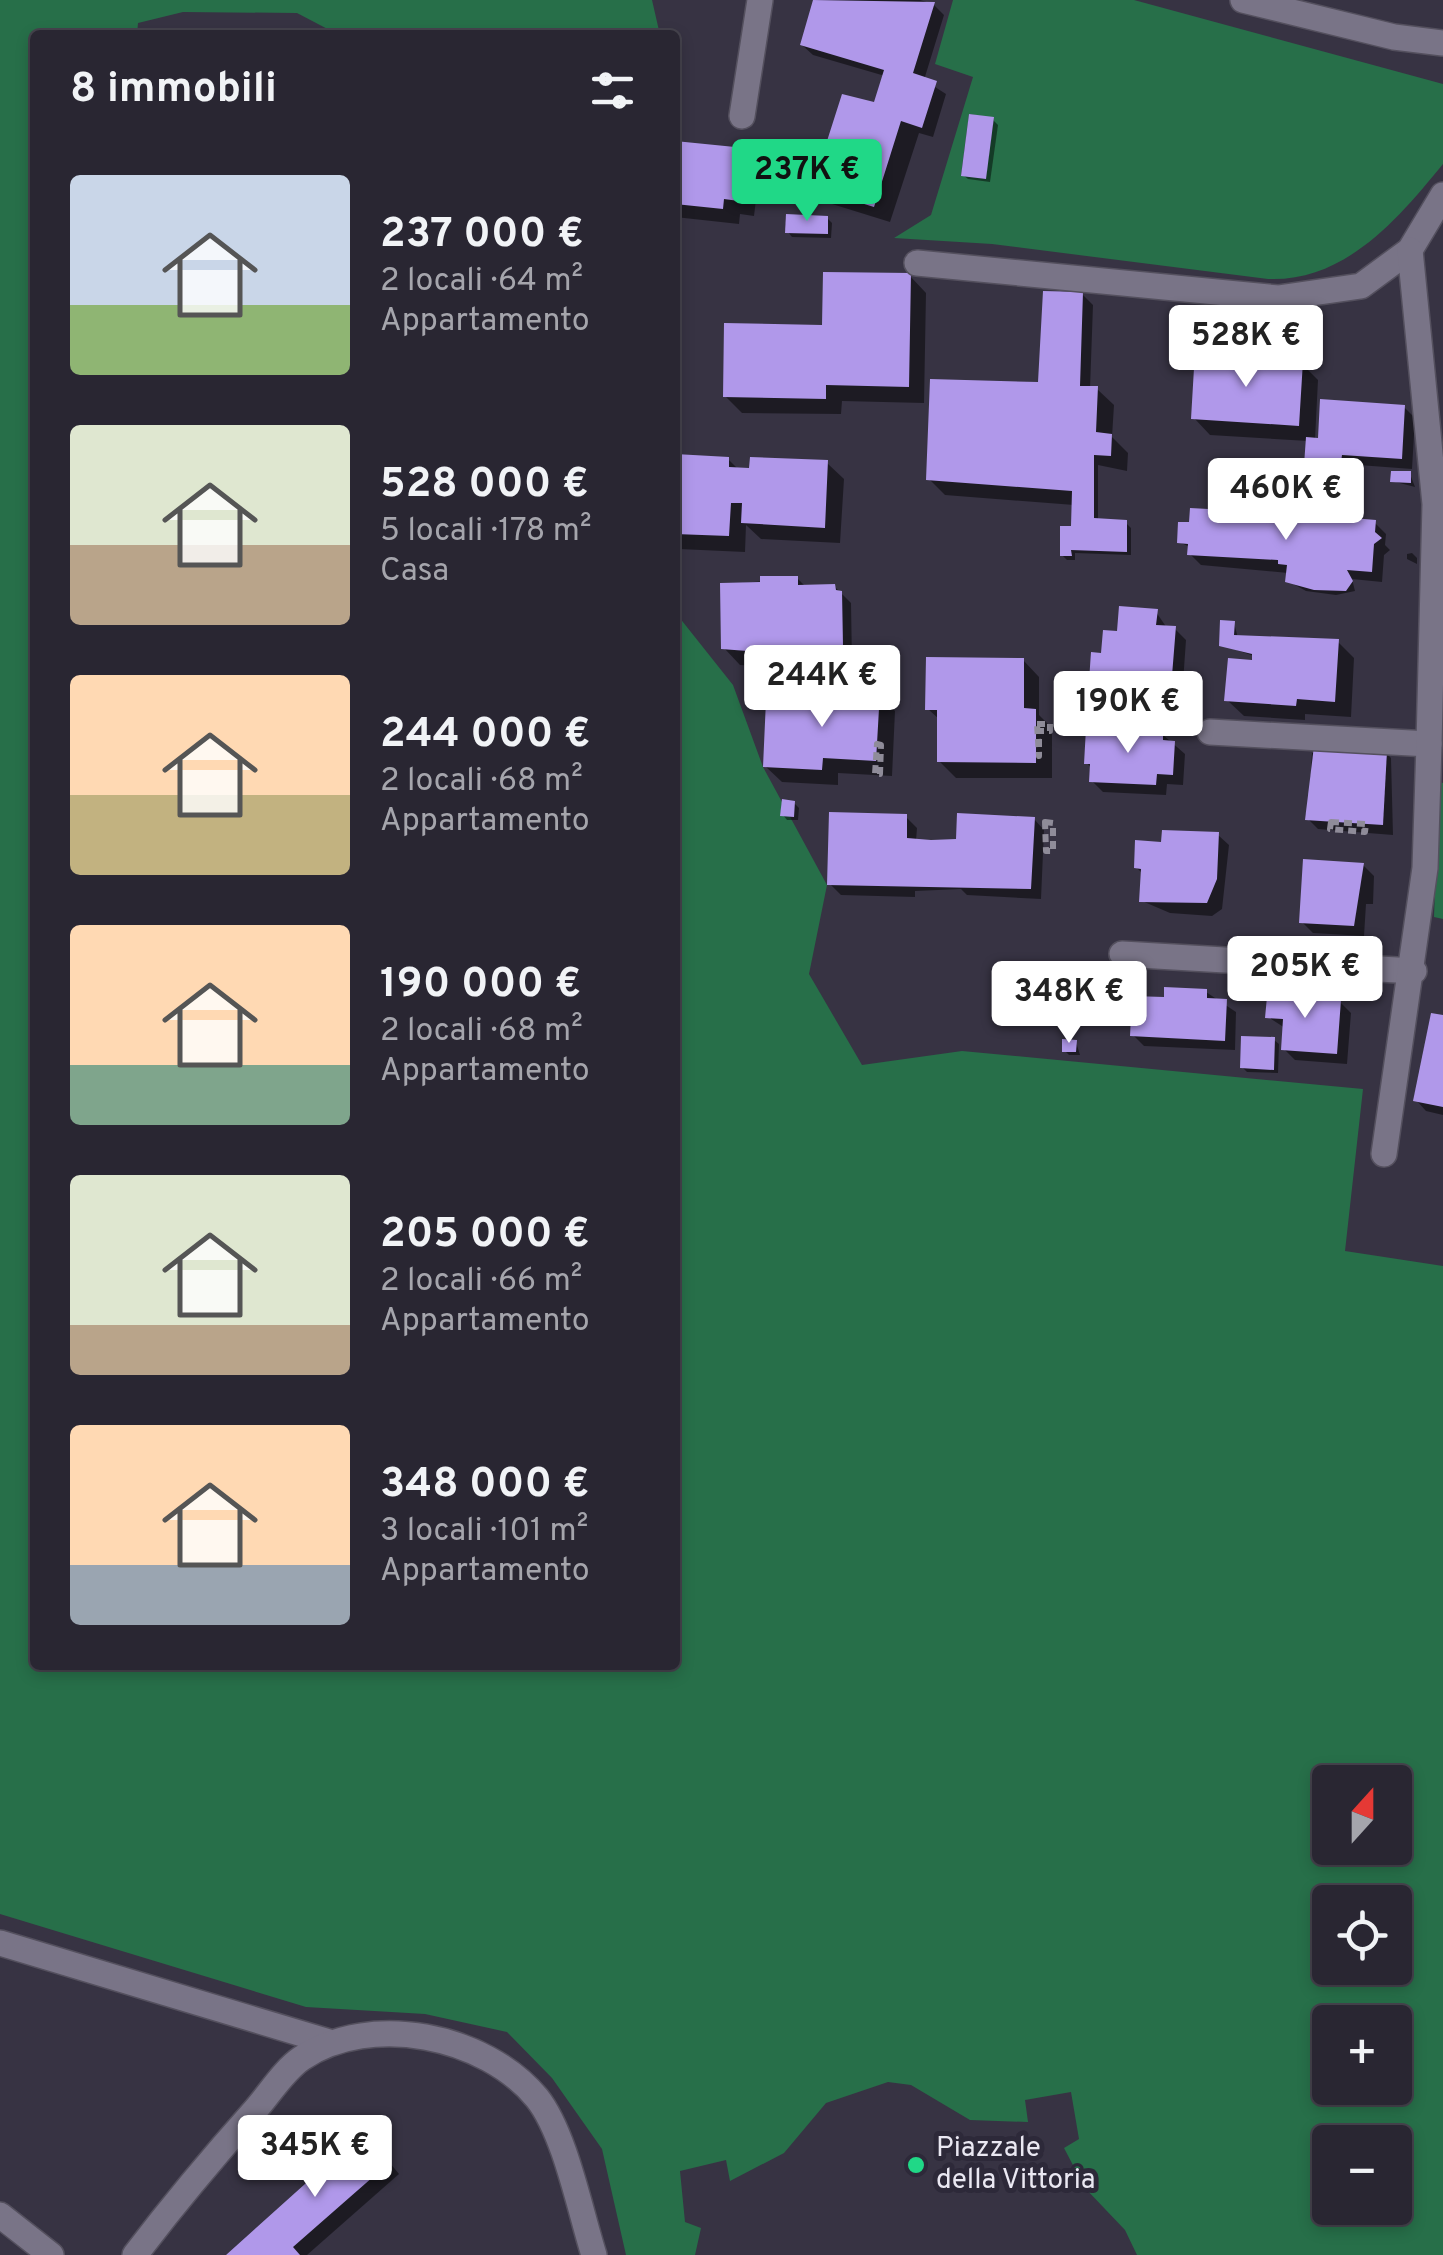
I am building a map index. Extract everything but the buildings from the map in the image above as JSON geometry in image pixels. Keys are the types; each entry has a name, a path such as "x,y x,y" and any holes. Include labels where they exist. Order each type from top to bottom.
{"street":[{"path":"742,116 760,0"},
{"path":"1243,0 1394,37 1443,43"},
{"path":"916,263 1278,298 1361,286 1410,250 1443,195"},
{"path":"1384,1154 1414,971 1425,868 1429,744 1435,504 1410,250"},
{"path":"1210,732 1429,744"},
{"path":"1122,954 1414,971"},
{"path":"0,1942 329,2042"},
{"path":"135,2255 206,2164 298,2060 329,2042 389,2034 441,2040 490,2059 538,2099 558,2141 594,2255"},
{"path":"0,2215 51,2255"}],"path":[{"path":"1036,724 1050,724 1050,731 1039,730 1036,756 1036,724"},
{"path":"1331,822 1366,824 1365,832 1330,829 1331,822"}],"green space":[{"path":"0,0 652,0 659,30 329,30 297,13 183,12 138,23 137,30 30,30 30,1670 680,1670 680,618 733,685 763,767 827,885 809,974 862,1065 962,1051 1363,1089 1345,1251 1443,1266 1443,2255 1137,2255 1125,2230 1085,2188 1064,2148 1079,2139 1071,2092 1025,2100 1028,2122 970,2120 911,2085 888,2082 826,2103 784,2153 730,2181 726,2160 680,2171 685,2222 701,2228 695,2255 626,2255 602,2149 552,2078 507,2032 425,2014 306,2007 0,1914"},
{"path":"953,0 1134,0 1443,84 1443,164 1408,206 1368,243 1322,270 1296,277 1268,279 992,244 894,238 931,215 973,77 935,64","holes":["969,114 994,118 985,179 961,175"]},
{"path":"1439,782 1443,783 1443,919 1434,917"}],"place":[{"name":"Piazzale della Vittoria","path":"916,2165"}]}
